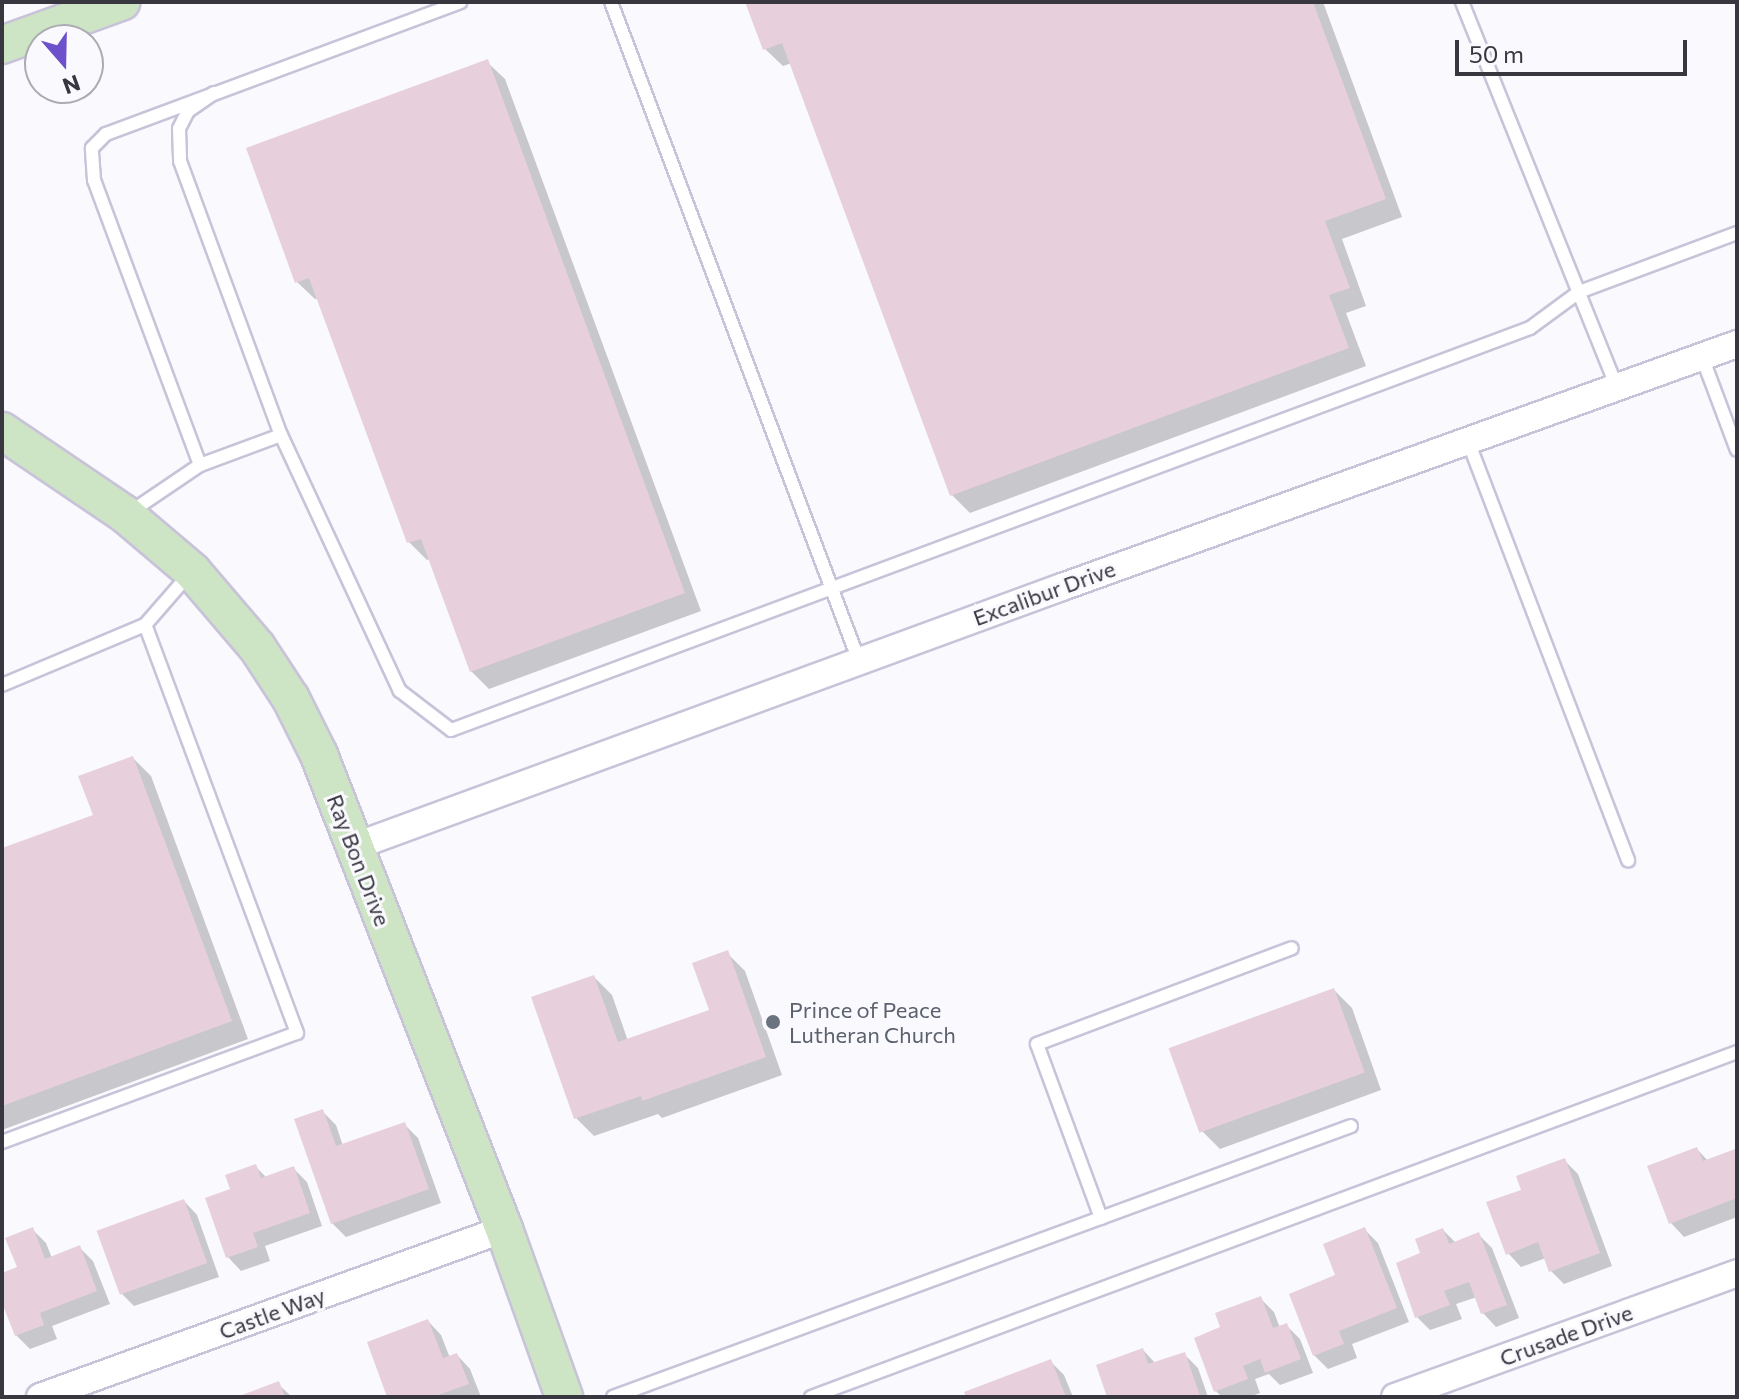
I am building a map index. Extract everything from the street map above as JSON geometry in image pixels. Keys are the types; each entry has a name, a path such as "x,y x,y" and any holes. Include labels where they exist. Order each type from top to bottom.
{"street":[{"path":"2,45 121,2"},
{"name":"Excalibur Drive","path":"353,847 1737,344"},
{"name":"Ray Bon Drive","path":"2,431 126,515 192,571 257,647 291,699 319,755 504,1229 564,1397"},
{"name":"Castle Way","path":"40,1397 102,1387 504,1229"},
{"name":"Crusade Drive","path":"1395,1397 1737,1273"}],"lane":[{"path":"200,465 91,164 92,148 106,134 460,2"},
{"path":"611,2 859,661"},
{"path":"1462,2 1617,387"},
{"path":"214,93 194,104 183,120 177,146 281,435 400,691 451,730 1530,328 1579,292 1737,233"},
{"path":"1702,357 1737,450"},
{"path":"126,515 200,465 281,435"},
{"path":"1468,441 1628,861"},
{"path":"2,685 145,625 192,571"},
{"path":"2,1142 297,1033 145,625"},
{"path":"1101,1218 1037,1044 1292,948"},
{"path":"811,1397 1737,1052"},
{"path":"613,1397 1351,1126"}],"building":[{"path":"745,2 1313,2 1386,199 1325,221 1350,288 1329,295 1349,348 950,496 782,43 763,50"},
{"path":"488,59 685,593 470,672 421,539 407,543 309,278 295,283 246,148"},
{"path":"133,756 232,1021 2,1106 2,848 93,815 78,776"},
{"path":"728,950 766,1057 642,1101 641,1096 574,1119 531,997 594,975 618,1042 709,1010 692,963"},
{"path":"1334,988 1365,1073 1199,1133 1169,1048"},
{"path":"323,1109 336,1146 405,1122 429,1189 331,1224 294,1119"},
{"path":"1697,1147 1703,1161 1735,1149 1737,1198 1669,1224 1647,1166"},
{"path":"1565,1158 1600,1253 1549,1272 1538,1242 1506,1255 1486,1202 1521,1190 1516,1176"},
{"path":"256,1164 261,1178 294,1166 310,1213 253,1233 258,1247 226,1258 205,1198 230,1189 225,1175"},
{"path":"184,1199 207,1263 120,1295 97,1231"},
{"path":"33,1227 45,1259 80,1245 97,1291 40,1313 44,1325 15,1336 2,1303 2,1273 17,1267 5,1238"},
{"path":"1365,1227 1397,1308 1339,1331 1344,1344 1313,1356 1289,1294 1335,1275 1323,1244"},
{"path":"1443,1228 1449,1244 1479,1232 1507,1305 1481,1314 1469,1282 1444,1291 1450,1305 1415,1318 1396,1263 1420,1253 1415,1239"},
{"path":"1261,1296 1273,1328 1287,1323 1301,1359 1265,1373 1260,1359 1243,1366 1248,1379 1214,1392 1194,1338 1220,1327 1215,1313"},
{"path":"428,1319 443,1358 457,1353 469,1384 433,1397 387,1397 367,1342"},
{"path":"1143,1348 1148,1364 1185,1352 1200,1396 1107,1397 1096,1365"},
{"path":"1051,1359 1066,1397 966,1397 964,1392"},
{"path":"279,1381 285,1397 237,1397"}],"place":[{"name":"Prince of Peace Lutheran Church","path":"773,1022"}]}
